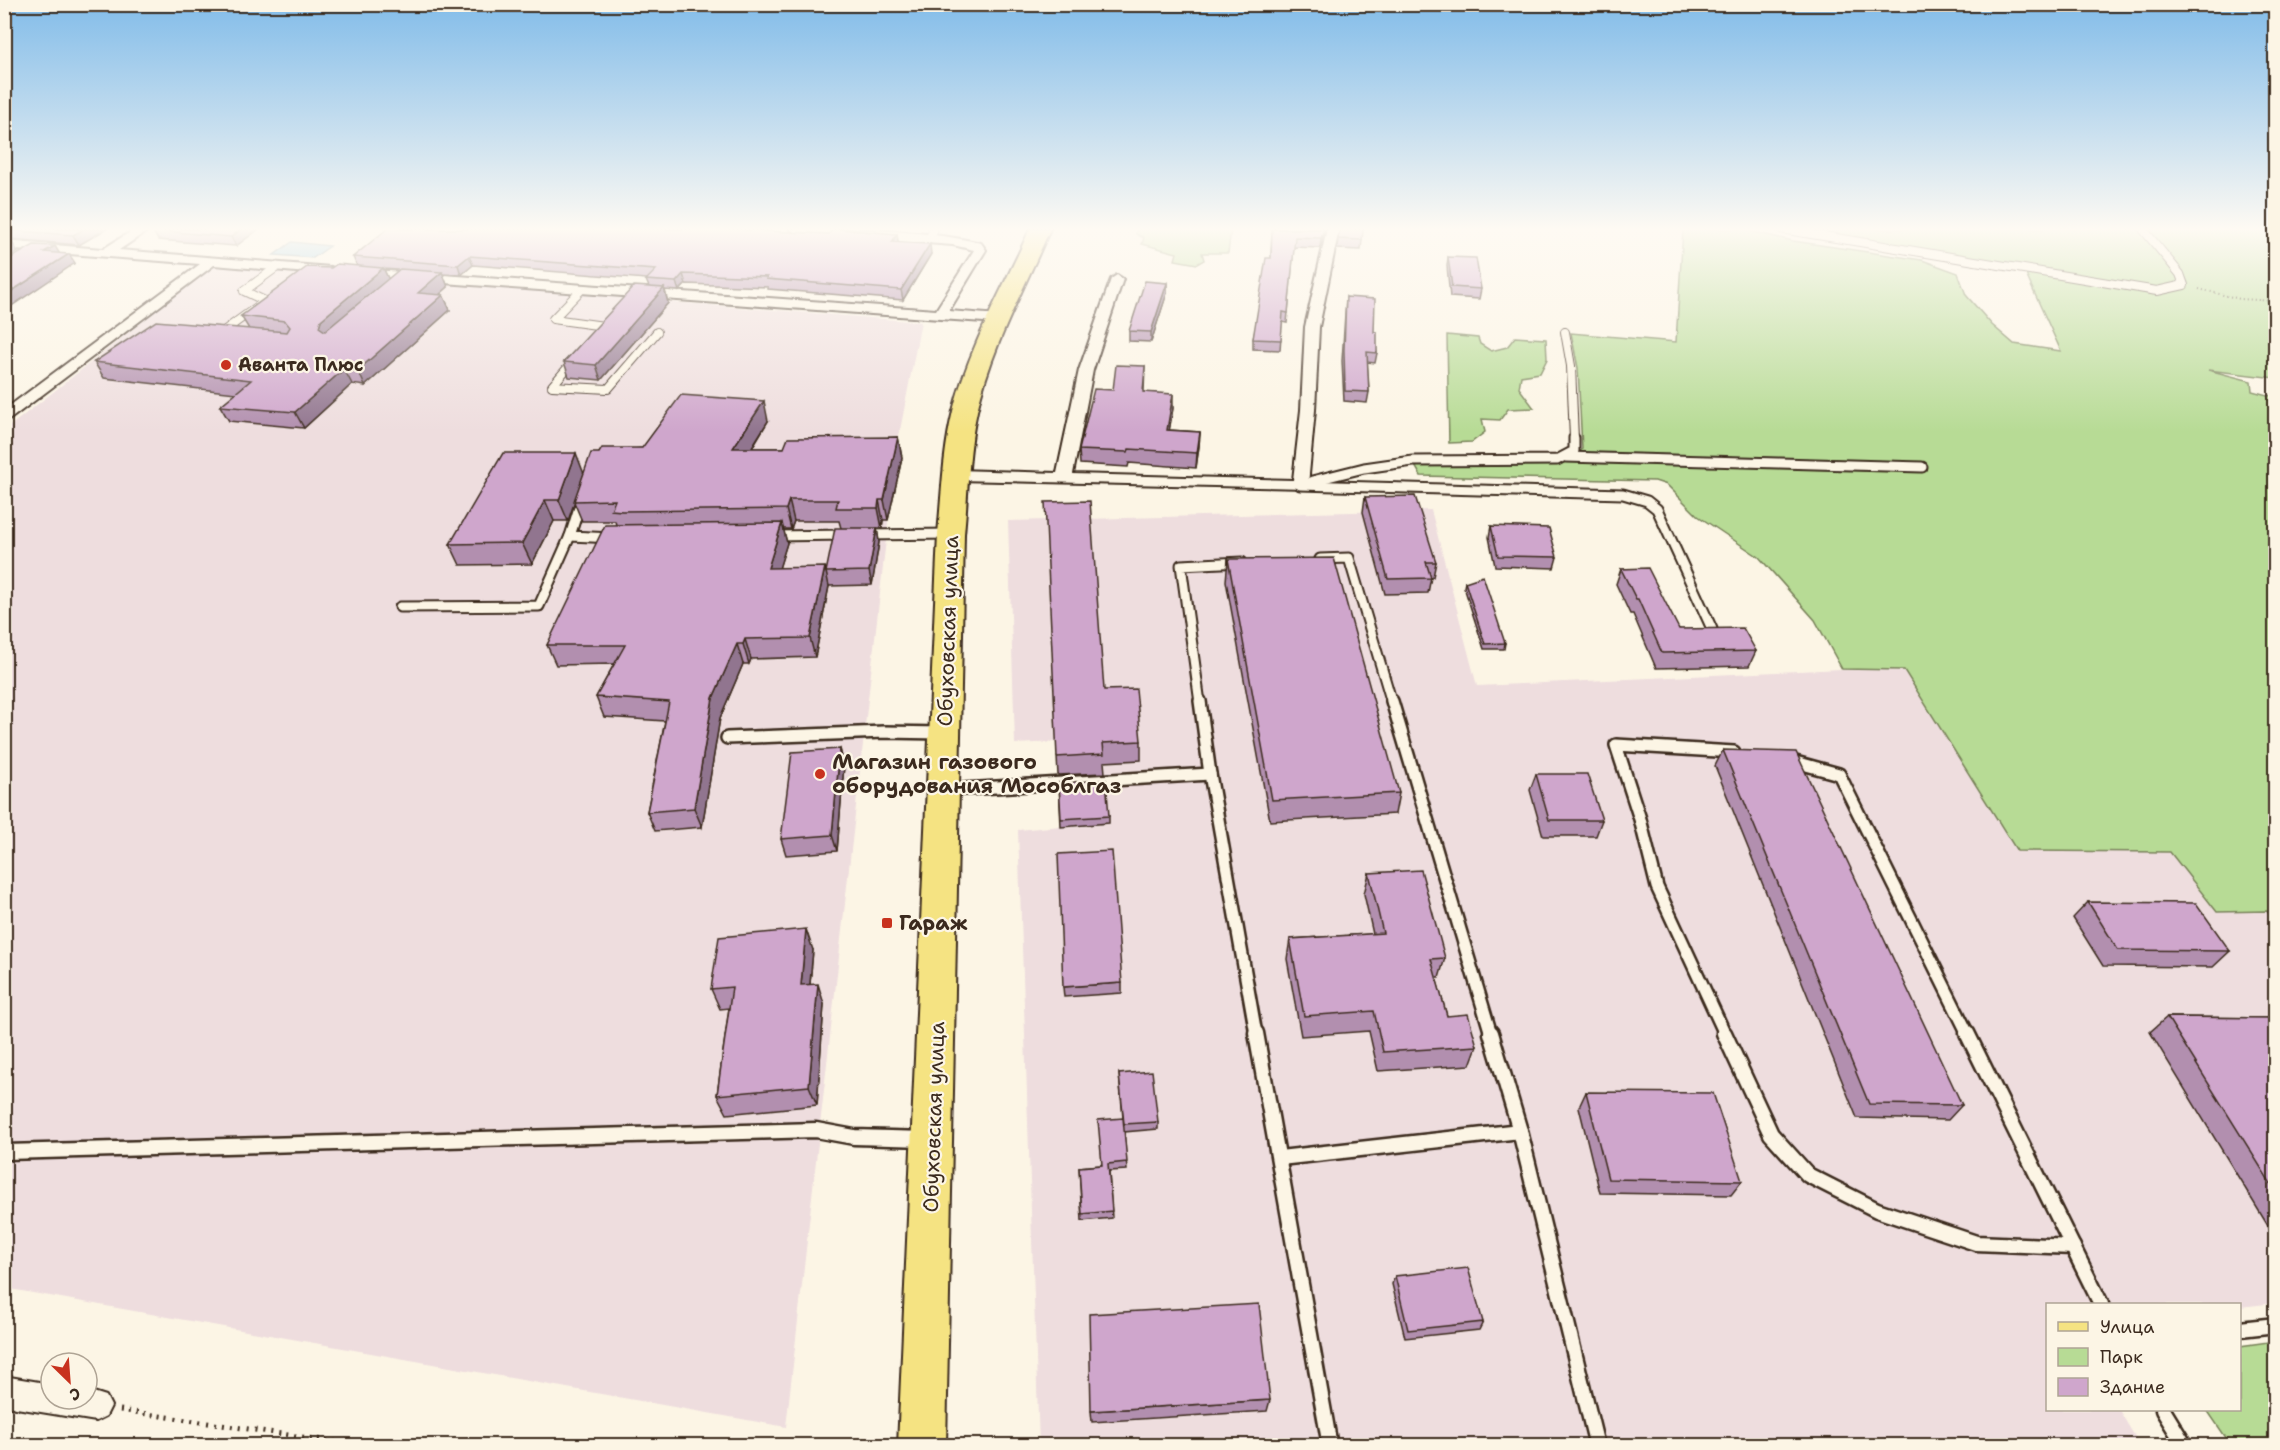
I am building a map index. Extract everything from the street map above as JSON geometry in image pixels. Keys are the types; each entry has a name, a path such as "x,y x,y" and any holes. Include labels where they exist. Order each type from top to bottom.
{"main road":[{"name":"Обуховская улица","path":"922,1446 951,534 965,411 1009,297"}],"street":[{"path":"4,417 164,297"},
{"path":"665,297 999,319"},
{"path":"940,315 951,297"},
{"path":"1064,478 1086,370 1111,297"},
{"path":"956,475 1300,484 1308,410 1312,327 1318,297"},
{"path":"4,1391 39,1397"}],"lane":[{"path":"230,334 219,333 265,301 256,297"},
{"path":"575,297 554,319 604,326 597,335"},
{"path":"582,352 552,386 608,389 657,332"},
{"path":"1300,484 1364,468 1413,461 1557,460 1566,457 1574,451 1571,366 1565,332"},
{"path":"1566,457 1922,466"},
{"path":"1300,484 1623,494 1639,498 1657,509 1712,629"},
{"path":"400,607 539,606 570,536 584,493"},
{"path":"758,536 951,534"},
{"path":"570,536 617,538"},
{"path":"1304,560 1349,558 1520,1131 1597,1446"},
{"path":"1259,562 1181,565 1210,774 1330,1446"},
{"path":"728,738 884,732 945,733"},
{"path":"1751,752 1616,746 1640,819 1657,887 1771,1134 1808,1176 1877,1210 1976,1243 2073,1247"},
{"path":"1774,756 1839,774 2100,1303"},
{"path":"943,790 1210,774"},
{"path":"6,1152 816,1130 854,1137 933,1139"},
{"path":"1280,1158 1520,1131"},
{"path":"2241,1329 2276,1325"},
{"path":"2164,1411 2185,1446"}],"path":[{"path":"2231,297 2276,301"},
{"path":"99,1406 363,1446"}],"shaded area":[{"path":"174,297 607,297 921,322 896,451 786,1427 5,1288 5,430"},
{"path":"1431,510 1477,686 1842,669 1904,670 2017,851 2170,852 2217,912 2267,911 2275,922 2275,1303 2241,1307 2241,1303 2046,1303 2046,1411 2120,1411 2140,1445 1039,1445 1018,830 1061,826 1057,742 1015,744 1008,521"}],"green space":[{"path":"1679,297 1967,297 1992,325 2014,344 2061,351 2036,297 2275,297 2275,378 2208,370 2251,381 2252,391 2275,397 2275,922 2267,911 2217,912 2170,852 2017,851 1904,670 1842,669 1815,620 1759,557 1698,516 1667,485 1655,481 1421,476 1414,464 1558,464 1577,456 1582,449 1578,368 1571,333 1676,342"},
{"path":"1447,335 1478,338 1480,344 1491,351 1507,347 1515,337 1546,339 1547,359 1540,373 1521,376 1519,388 1534,408 1508,409 1500,420 1482,419 1485,432 1472,442 1449,443"},
{"path":"2275,1341 2275,1445 2231,1445 2208,1411 2241,1411 2241,1346"}],"building":[{"path":"267,297 349,297 321,320 319,327 325,331 367,297 441,297 358,370 344,369 295,412 220,406 251,380 94,362 156,321 287,332 290,327 285,321 241,316"},
{"path":"624,297 656,297 596,365 564,362"},
{"path":"1140,297 1163,297 1151,332 1129,331"},
{"path":"1260,297 1290,297 1288,313 1283,312 1281,340 1253,339"},
{"path":"1346,297 1375,299 1374,332 1377,332 1377,353 1367,352 1369,392 1345,391"},
{"path":"1116,365 1145,366 1143,392 1173,394 1167,430 1200,432 1197,453 1129,449 1128,452 1079,450 1094,389 1113,390"},
{"path":"681,395 764,401 733,448 784,448 788,438 898,437 884,500 879,500 878,508 836,508 838,500 789,500 786,509 622,511 611,510 615,500 574,501 591,453 599,453 602,448 642,448"},
{"path":"503,453 576,453 559,500 545,500 522,543 450,544"},
{"path":"1415,496 1436,562 1426,562 1431,578 1388,579 1365,497"},
{"path":"1090,501 1104,690 1136,689 1141,741 1103,743 1104,754 1057,757 1045,502"},
{"path":"782,523 768,568 825,567 810,638 745,639 743,644 737,644 713,698 694,808 647,812 669,702 596,697 625,645 547,645 605,525"},
{"path":"1491,526 1549,528 1557,557 1498,556"},
{"path":"835,528 877,528 869,571 826,572"},
{"path":"1334,558 1399,793 1272,800 1228,559"},
{"path":"1648,568 1679,629 1743,628 1756,651 1662,653 1638,599 1621,569"},
{"path":"1483,576 1505,643 1485,644 1465,582"},
{"path":"840,749 832,835 781,839 792,752"},
{"path":"1723,750 1796,752 1962,1105 1869,1104"},
{"path":"1536,774 1587,774 1602,820 1549,820"},
{"path":"1106,780 1109,816 1061,819 1059,783"},
{"path":"1112,851 1122,983 1063,987 1058,854"},
{"path":"1421,870 1445,958 1431,959 1447,1016 1468,1014 1477,1046 1383,1052 1374,1011 1304,1016 1290,939 1383,933 1369,873"},
{"path":"2088,902 2196,903 2230,951 2118,950"},
{"path":"806,929 801,985 818,984 809,1086 717,1095 732,987 711,989 719,937"},
{"path":"2167,1017 2276,1018 2276,1192"},
{"path":"1152,1071 1158,1122 1124,1124 1119,1074"},
{"path":"1586,1092 1713,1093 1742,1181 1608,1179"},
{"path":"1123,1118 1127,1162 1108,1164 1112,1211 1082,1214 1079,1167 1102,1165 1098,1120"},
{"path":"1468,1268 1483,1322 1408,1330 1395,1276"},
{"path":"1259,1304 1270,1400 1091,1411 1089,1314"}],"place":[{"name":"Аванта Плюс","path":"226,365"},
{"name":"Магазин газового оборудования Мособлгаз","path":"820,774"},
{"name":"Гараж","path":"887,923"}]}
